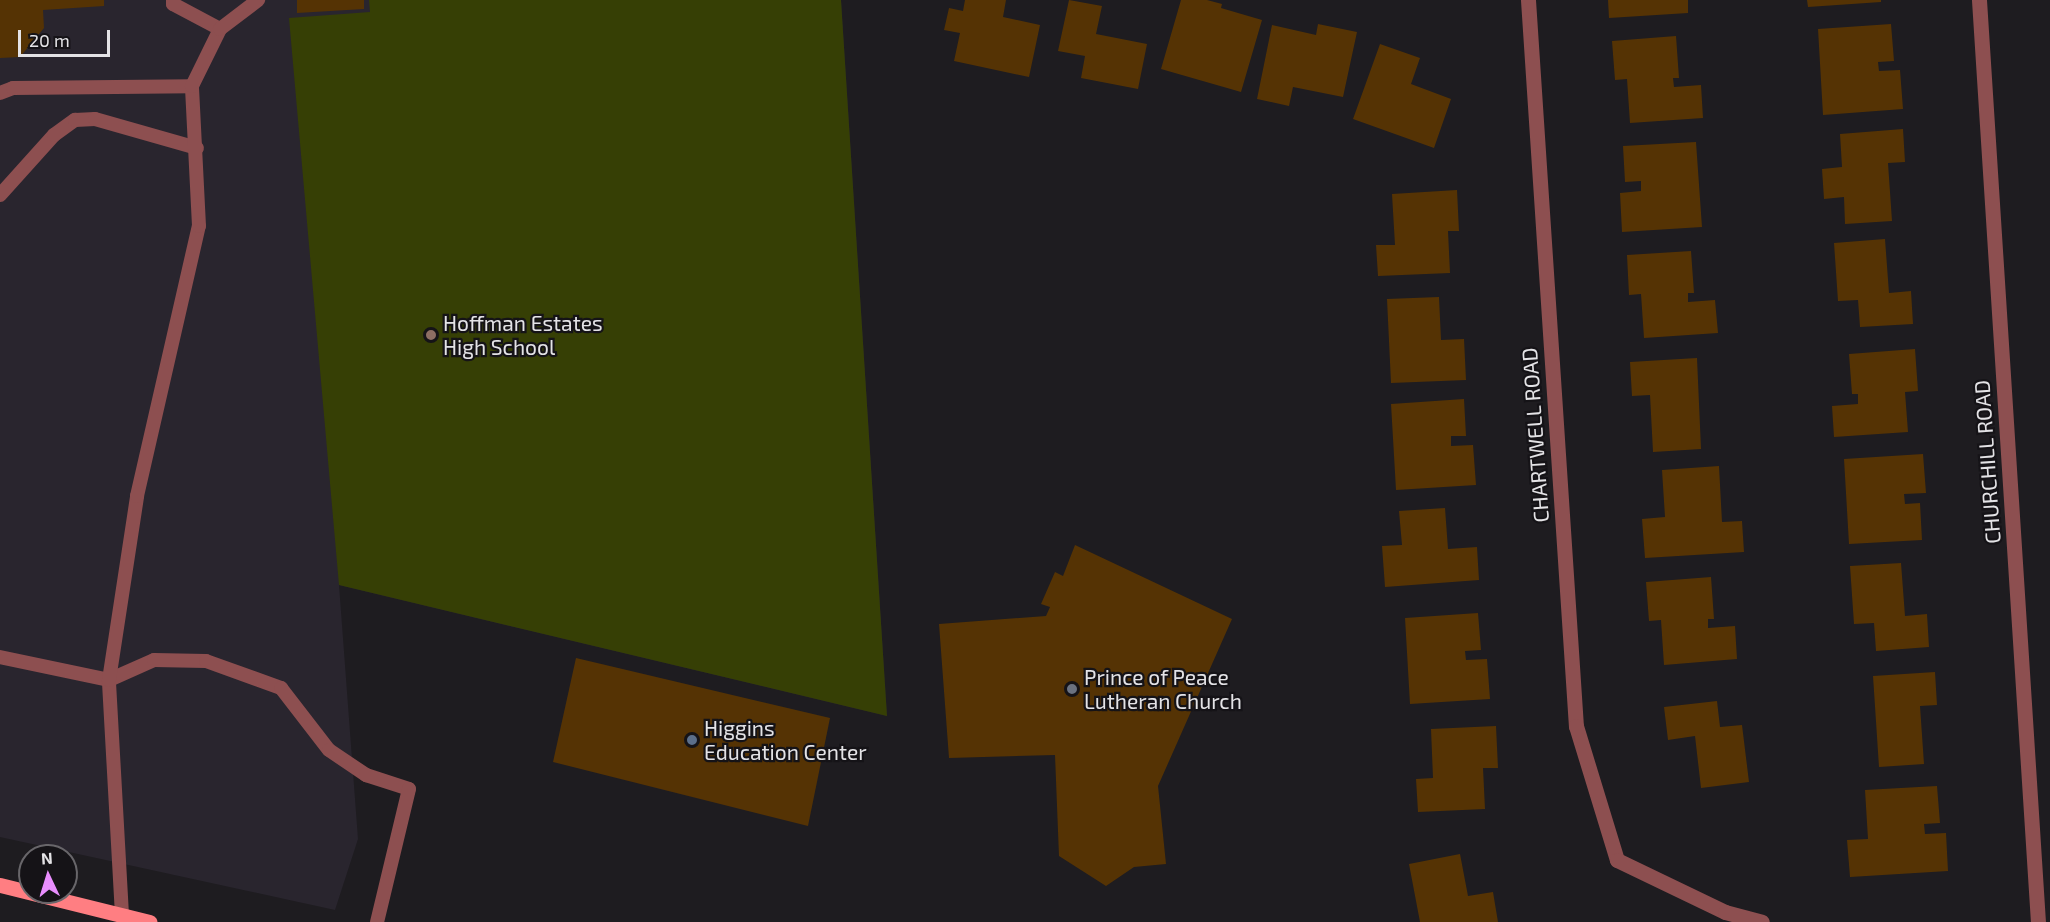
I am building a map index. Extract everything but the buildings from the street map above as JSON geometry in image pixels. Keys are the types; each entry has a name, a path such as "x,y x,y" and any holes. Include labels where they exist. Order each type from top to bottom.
{"main road":[{"path":"0,885 149,922"}],"street":[{"name":"CHARTWELL ROAD","path":"1528,0 1572,700 1582,749 1617,860 1725,912 1762,922"},
{"name":"CHURCHILL ROAD","path":"1979,0 2038,922"}],"lane":[{"path":"173,0 173,4 220,29"},
{"path":"122,915 109,680 137,496 199,226 197,148 192,86 220,29 258,0"},
{"path":"0,93 13,88 192,86"},
{"path":"0,195 54,135 75,120 95,119 197,148"},
{"path":"0,657 109,680 154,660 206,661 281,688 329,750 366,775 409,789 377,922"}],"shaded area":[{"name":"Hoffman Estates High School","path":"0,0 841,0 887,716 339,585 358,839 335,910 78,854 78,844 32,844 0,837"}],"green space":[{"path":"369,0 841,0 887,716 339,585 289,18 370,12"}],"place":[{"name":"Hoffman Estates High School","path":"431,335"},
{"name":"Prince of Peace Lutheran Church","path":"1072,689"},
{"name":"Higgins Education Center","path":"692,740"}]}
